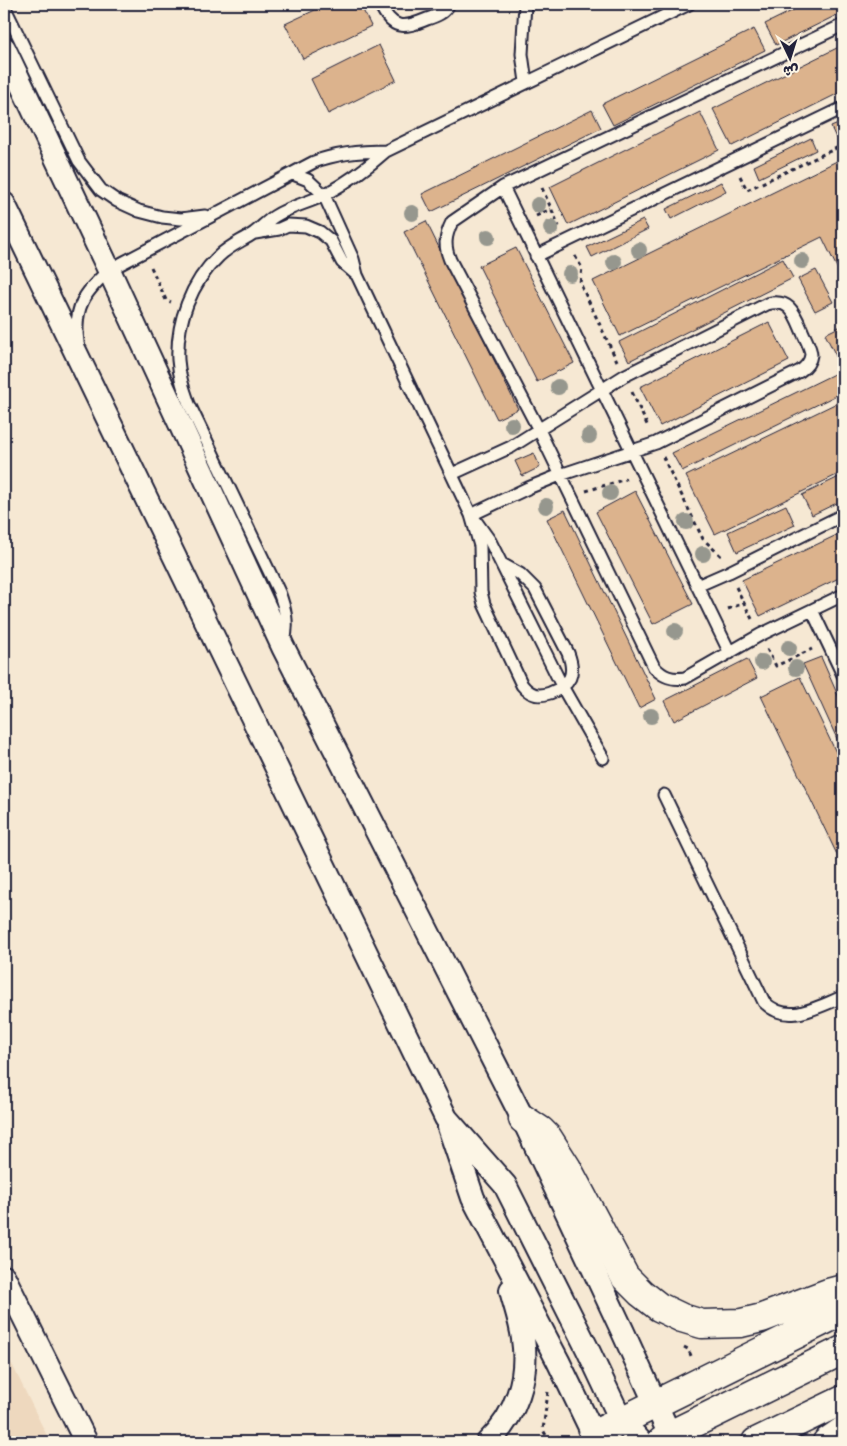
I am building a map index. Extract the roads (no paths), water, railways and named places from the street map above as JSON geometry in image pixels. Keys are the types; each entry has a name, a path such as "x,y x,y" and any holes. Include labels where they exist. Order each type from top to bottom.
{"highway":[{"path":"523,1119 548,1138 567,1168 625,1277 641,1293 660,1307 682,1318 702,1324 740,1323 762,1318 843,1289"},
{"path":"600,1436 655,1404 843,1311"},
{"path":"654,1441 843,1350"},
{"path":"756,1442 843,1400"},
{"path":"827,1442 843,1431"}],"street":[{"path":"4,48 283,647 523,1119 619,1323 655,1404 654,1441"},
{"path":"4,204 446,1118 473,1198 600,1436"},
{"path":"446,1118 505,1185 587,1348 600,1436"},
{"path":"488,1442 506,1420 518,1398 525,1364 523,1339 502,1252"},
{"path":"4,1278 86,1442"},
{"path":"654,1441 655,1404"},
{"path":"600,1436 654,1441"}],"lane":[{"path":"380,4 390,21 396,25 411,26 441,14 449,4"},
{"path":"525,4 522,54 526,82"},
{"path":"283,647 287,625 283,602 189,404 181,383 178,360 179,337 185,308 203,274 218,256 237,242 254,233 276,216 324,195 370,166 386,151 689,4"},
{"path":"4,6 79,161 101,190 139,211 162,218 181,219 211,215"},
{"path":"843,26 503,187 452,222 446,241 446,251 539,430 654,667 660,673 668,678 685,678 760,635 843,595"},
{"path":"536,256 843,108"},
{"path":"82,365 76,330 83,297 109,270 314,162 329,156 368,151 386,151"},
{"path":"293,174 308,180 324,195 353,259 357,275 471,515 480,546 481,592 484,604 522,685 527,690 538,695 563,688 569,681 572,671 572,662 568,653 535,589 520,574 502,564"},
{"path":"503,187 730,653"},
{"path":"254,233 279,229 288,225 306,226 320,232 331,241 342,262 357,275"},
{"path":"452,474 511,446 624,376 767,304 781,303 793,311 810,348 810,361 806,367 656,443 560,475 471,515"},
{"path":"471,515 490,541 563,688 603,758"},
{"path":"696,586 843,515"},
{"path":"812,610 843,675"},
{"path":"664,795 764,1002 779,1014 789,1015 843,998"}]}
